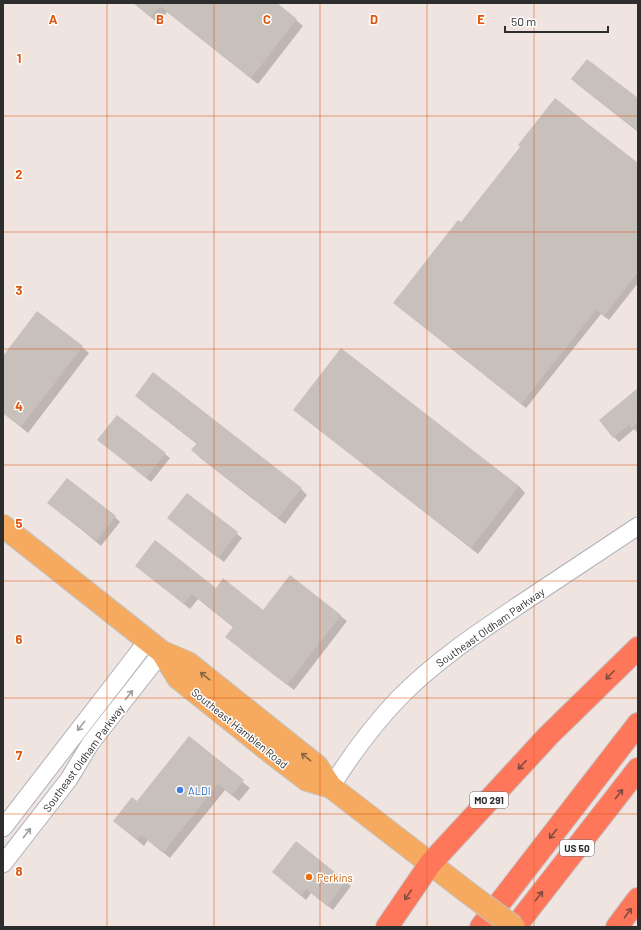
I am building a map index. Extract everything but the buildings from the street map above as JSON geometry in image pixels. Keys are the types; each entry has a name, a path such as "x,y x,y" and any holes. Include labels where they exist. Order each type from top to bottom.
{"highway":[{"name":"MO 291","path":"430,864 548,736 638,648"},
{"name":"US 50","path":"481,927 638,724"},
{"name":"US 50","path":"514,927 638,769"},
{"path":"387,927 430,864"},
{"path":"617,927 638,899"}],"main road":[{"name":"Southeast Hamblen Road","path":"3,526 155,646 188,663 317,766 331,787 514,927"}],"street":[{"name":"Southeast Oldham Parkway","path":"331,787 343,768 382,716 400,697 430,670 488,626 638,526"},
{"name":"Southeast Oldham Parkway","path":"3,828 155,646"},
{"name":"Southeast Oldham Parkway","path":"3,864 69,779 90,744 155,646"}],"place":[{"name":"ALDI","path":"180,790"},
{"name":"Perkins","path":"309,877"}]}
